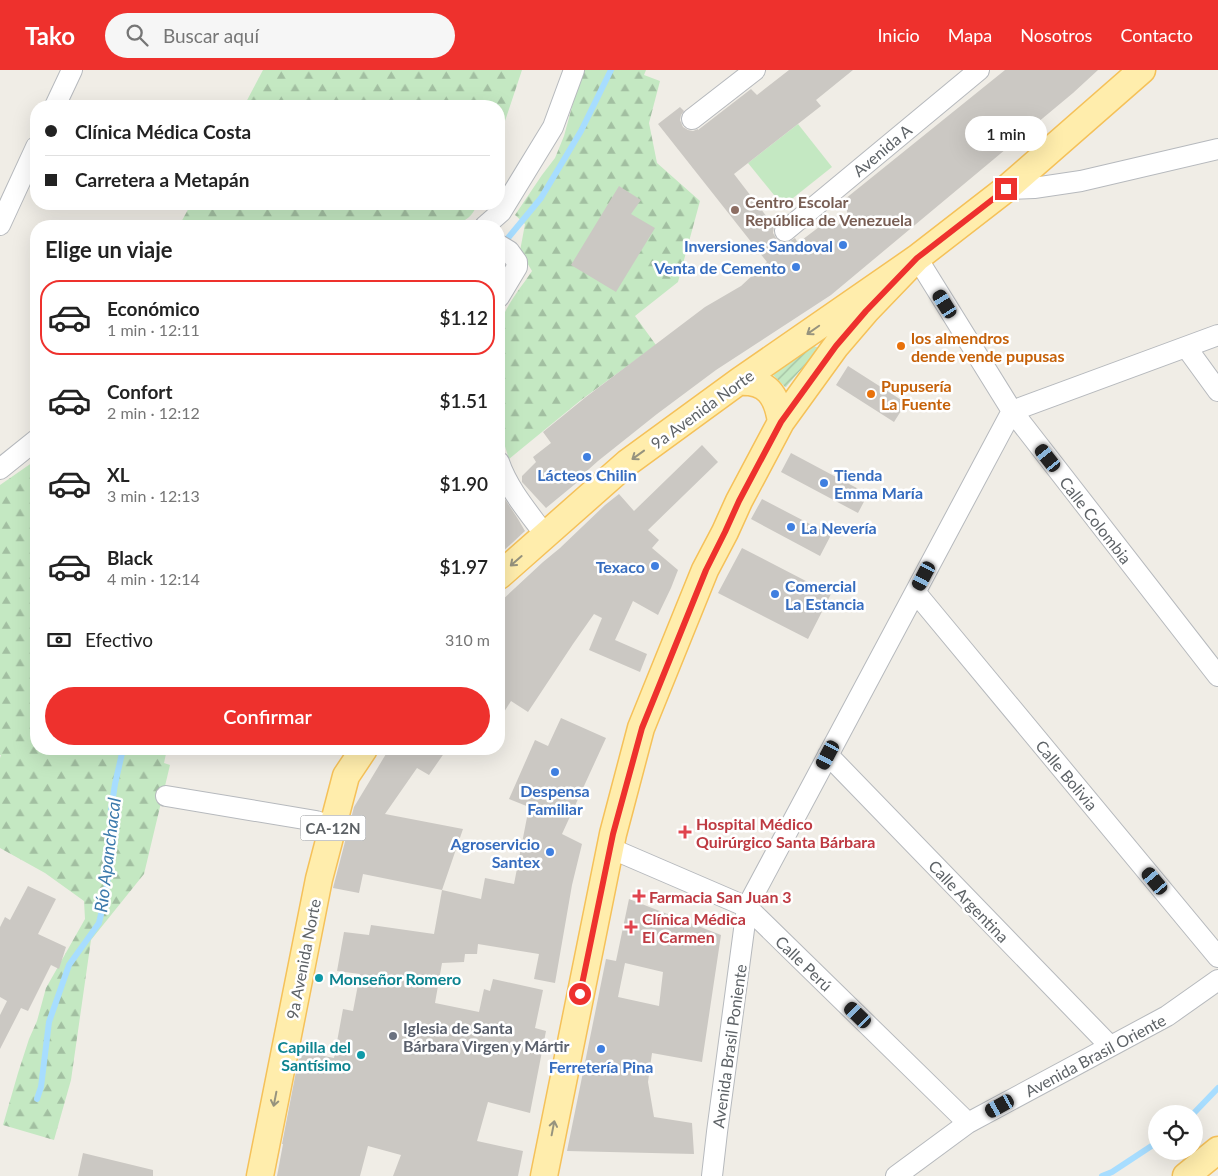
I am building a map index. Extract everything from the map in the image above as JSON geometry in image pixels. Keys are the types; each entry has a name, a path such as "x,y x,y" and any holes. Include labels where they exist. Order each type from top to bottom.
{"main road":[{"path":"544,1176 610,848 642,728 706,570 739,501 781,422 836,346 866,311 917,258 1006,189 1142,70"},
{"name":"9a Avenida Norte","path":"505,571 627,463 738,382 917,258"},
{"path":"738,382 753,382 766,389 777,401 781,422"},
{"name":"9a Avenida Norte","path":"260,1176 319,880 346,776 360,755"},
{"path":"1186,1176 1218,1150"}],"street":[{"path":"58,100 72,70"},
{"path":"505,205 553,127 574,70"},
{"path":"692,118 755,70"},
{"name":"Avenida A","path":"785,231 979,70"},
{"path":"1006,189 1034,188 1081,181 1218,148"},
{"path":"0,225 30,160"},
{"path":"492,220 502,210"},
{"path":"505,249 518,262 505,287"},
{"name":"Calle Colombia","path":"917,258 1012,412 1218,676"},
{"path":"1012,412 1218,335"},
{"path":"1186,347 1218,391"},
{"name":"Avenida Brasil Poniente","path":"712,1176 747,907 1012,412"},
{"path":"0,469 30,445"},
{"path":"505,476 545,536"},
{"name":"Calle Bolivia","path":"916,593 1218,957"},
{"name":"Calle Argentina","path":"828,755 1110,1046"},
{"path":"166,796 316,821 333,827"},
{"name":"Calle Perú","path":"610,848 747,907 968,1123"},
{"name":"Avenida Brasil Oriente","path":"968,1123 1167,1016 1218,980"},
{"path":"896,1176 968,1123"}],"green space":[{"path":"263,70 522,70 505,121 505,100 247,100"},
{"path":"582,70 646,70 644,75 660,81 649,123 657,163 700,201 678,282 635,316 656,345 581,400 509,459 505,446 505,311 532,271 520,251 525,224 515,215 555,158 564,136"},
{"path":"798,124 832,167 783,206 748,163"},
{"path":"188,210 474,210 465,220 182,220"},
{"path":"812,346 817,347 816,352 785,387 772,374"},
{"path":"30,464 30,755 166,755 164,763 170,765 144,874 91,940 71,1080 54,1140 3,1125 46,988 85,919 84,901 45,873 0,848 0,485"}],"building":[{"path":"789,70 853,70 816,100 821,106 734,174 774,226 773,233 776,238 780,242 787,243 795,238 798,243 823,224 834,228 848,217 845,199 1005,70 1098,70 831,295 716,370 657,414 598,461 579,478 580,480 546,508 522,482 522,476 536,462 533,457 551,443 543,432 705,307 741,286 767,262 658,124 680,107 684,111 680,120 683,127 693,131 698,130 751,89 757,95"},
{"path":"619,186 641,200 631,214 655,228 616,292 571,265"},
{"name":"Pupusería La Fuente","path":"848,366 906,403 894,422 836,385"},
{"path":"702,445 718,462 648,530 659,540 652,548 678,570 658,615 633,601 615,640 647,654 640,672 589,650 602,618 594,614 528,712 511,701 505,710 505,597 619,494 634,511"},
{"name":"Tienda Emma María","path":"791,453 868,494 858,513 781,472"},
{"path":"505,499 518,519 525,531 505,549"},
{"name":"La Nevería","path":"762,499 831,535 820,556 751,519"},
{"name":"Comercial La Estancia","path":"742,548 831,594 808,639 718,593"},
{"path":"561,718 606,738 562,834 582,844 572,885 555,983 534,979 539,954 478,944 477,954 465,954 464,962 442,963 435,1003 479,1012 484,989 490,991 493,979 543,990 535,1028 546,1031 530,1113 488,1102 477,1141 523,1151 518,1176 393,1176 401,1155 368,1146 360,1176 277,1176 300,1051 334,1058 343,1009 353,1011 360,974 337,971 344,932 369,935 371,925 434,934 442,890 481,899 485,878 514,884 529,807 509,799 535,740 548,746"},
{"path":"385,755 443,755 429,775 417,768 385,814 463,829 442,890 363,874 359,893 333,888 354,807"},
{"path":"28,886 56,899 38,934 66,947 59,969 51,965 28,1011 21,1008 0,1049 0,1015 7,1001 0,997 0,927 5,917 10,920"},
{"path":"629,899 721,935 702,1062 652,1053 648,1082 654,1117 692,1123 694,1154 567,1151 606,959 616,961","holes":["625,963 663,972 659,1006 618,997"]},
{"path":"83,1153 153,1170 153,1176 78,1176"}],"waterway":[{"path":"505,242 541,198 581,131 611,70"},
{"name":"Río Apanchacal","path":"37,1099 41,1087 49,1022 69,965 99,923 111,857 111,810 122,755"},
{"path":"1202,1105 1218,1088"},
{"path":"1102,1176 1112,1172 1148,1148"}],"place":[{"name":"Centro Escolar República de Venezuela","path":"735,210"},
{"name":"Inversiones Sandoval","path":"843,245"},
{"name":"Venta de Cemento","path":"796,267"},
{"name":"los almendros dende vende pupusas","path":"901,346"},
{"name":"Pupusería La Fuente","path":"871,394"},
{"name":"Lácteos Chilin","path":"587,457"},
{"name":"Tienda Emma María","path":"824,483"},
{"name":"La Nevería","path":"791,527"},
{"name":"Texaco","path":"655,566"},
{"name":"Comercial La Estancia","path":"775,594"},
{"name":"Despensa Familiar","path":"555,772"},
{"name":"Hospital Médico Quirúrgico Santa Bárbara","path":"685,832"},
{"name":"Agroservicio Santex","path":"550,852"},
{"name":"Farmacia San Juan 3","path":"639,896"},
{"name":"Clínica Médica El Carmen","path":"631,927"},
{"name":"Monseñor Romero","path":"319,978"},
{"name":"Iglesia de Santa Bárbara Virgen y Mártir","path":"393,1036"},
{"name":"Ferretería Pina","path":"601,1049"},
{"name":"Capilla del Santísimo","path":"361,1055"}],"route":[{"path":"580,994 613,834 642,728 706,570 739,501 781,422 836,346 866,311 917,258 1006,189"}]}
